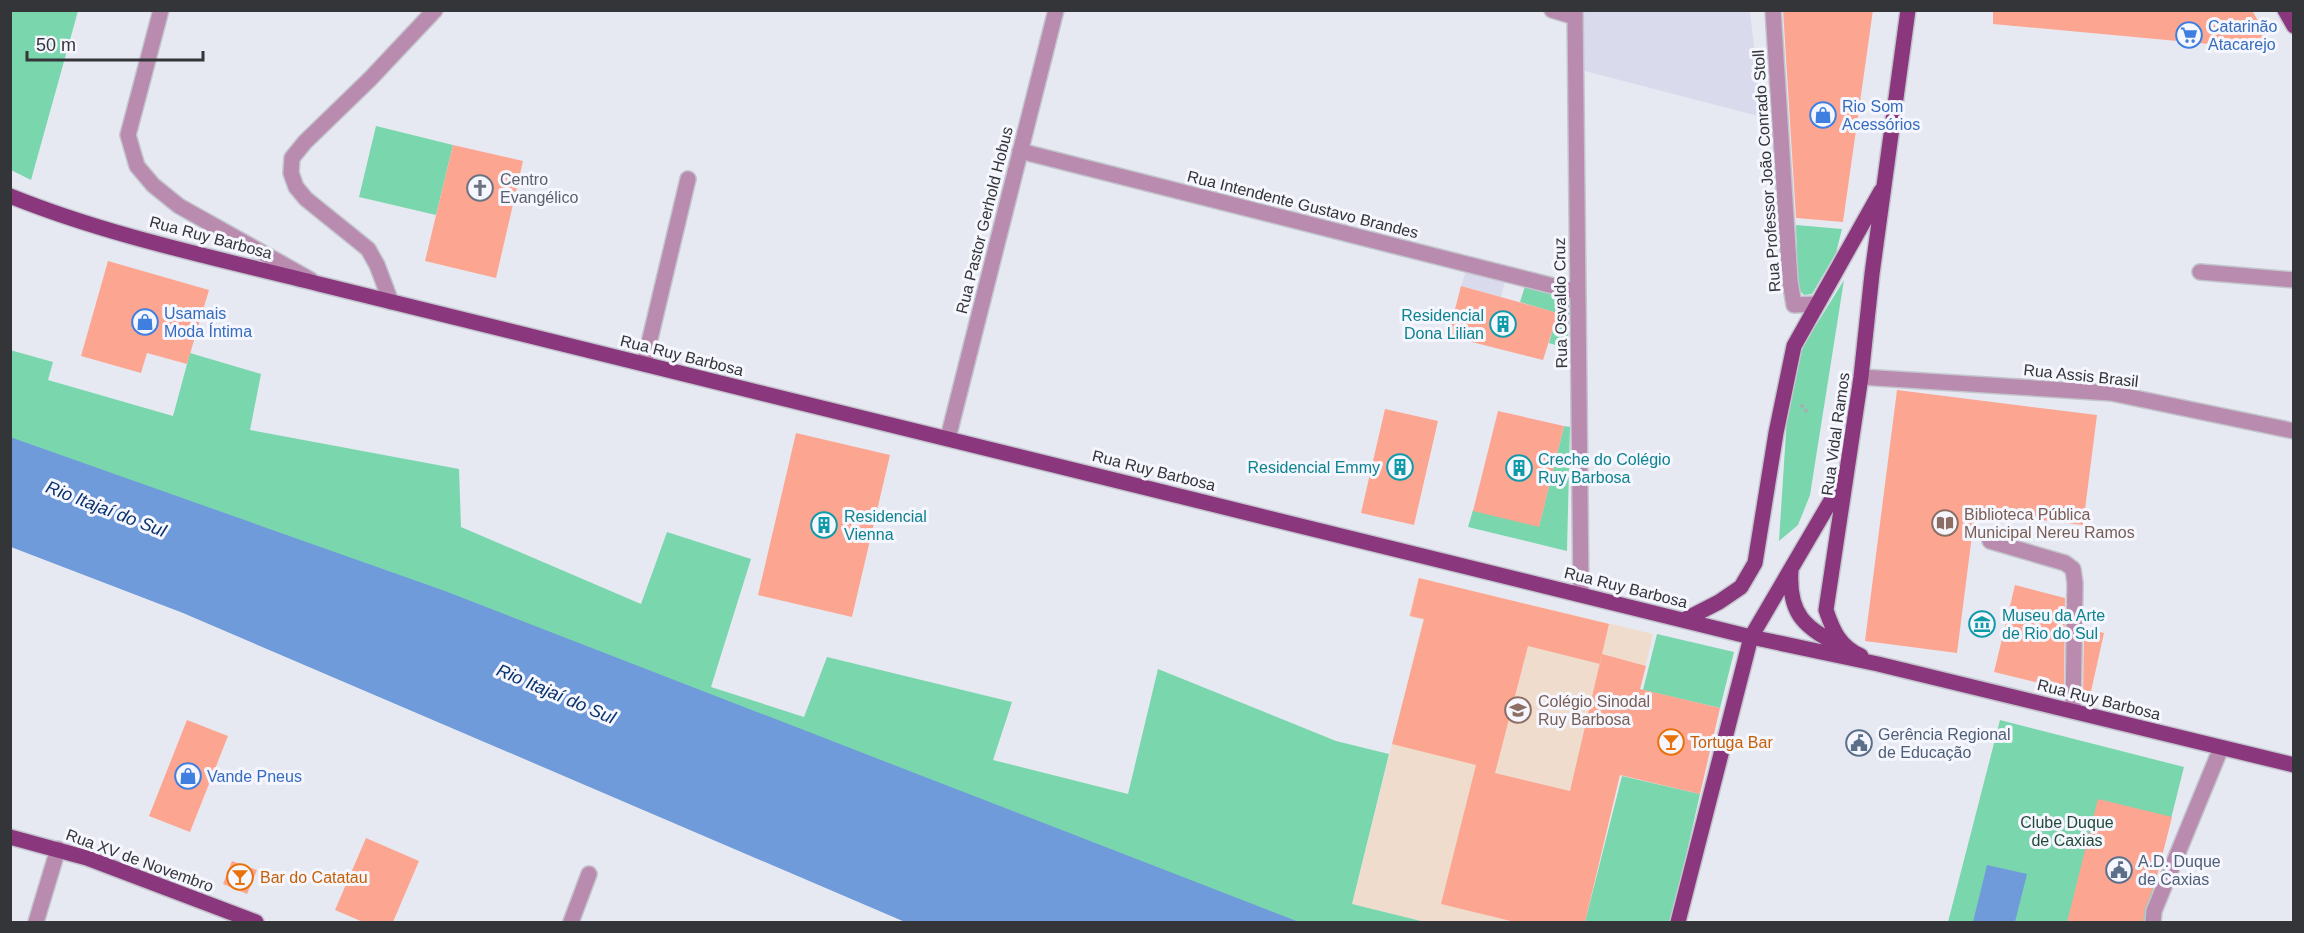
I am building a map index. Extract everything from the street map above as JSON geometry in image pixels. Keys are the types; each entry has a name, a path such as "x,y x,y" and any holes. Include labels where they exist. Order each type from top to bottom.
{"main road":[{"name":"Rua Vidal Ramos","path":"1878,664 1848,650 1832,630 1826,610 1861,377 1872,274 1908,10"},
{"path":"2285,10 2294,26"},
{"name":"Rua Vidal Ramos","path":"1817,304 1885,183"},
{"name":"Rua Ruy Barbosa","path":"10,196 148,240 391,302 1751,637 1878,664 2294,765"},
{"path":"1684,620 1719,602 1741,587 1755,563 1776,433 1794,346 1817,304"},
{"path":"1678,922 1751,637 1848,472"},
{"path":"1791,567 1790,591 1794,607 1803,621 1821,636 1848,650"},
{"name":"Rua XV de Novembro","path":"10,837 58,849 135,875 256,922"}],"street":[{"path":"161,10 128,135 137,166 153,184 179,206 319,284"},
{"path":"391,302 378,265 368,249 306,199 296,187 291,173 292,158 305,141 370,79 435,10"},
{"name":"Rua Pastor Gerhold Hobus","path":"948,438 1056,10"},
{"path":"1552,10 1575,14"},
{"name":"Rua Professor João Conrado Stoll","path":"1773,10 1790,281 1794,305 1817,304"},
{"name":"Rua Osvaldo Cruz","path":"1575,14 1581,594"},
{"name":"Rua Intendente Gustavo Brandes","path":"1020,151 1577,292"},
{"path":"644,364 688,179"},
{"path":"2200,272 2294,280"},
{"name":"Rua Assis Brasil","path":"1861,377 2111,393 2294,431"},
{"path":"1990,541 2065,563 2073,569 2075,583 2073,711"},
{"path":"2153,922 2154,911 2221,748"},
{"path":"36,922 58,849"},
{"path":"571,922 589,874"}],"shaded area":[{"path":"1581,11 1750,11 1762,117 1581,70"},
{"path":"1466,271 1505,281 1501,297 1461,286"},
{"name":"Colégio Sinodal Ruy Barbosa","path":"1418,578 1653,634 1585,922 1425,922 1352,904 1423,620 1409,616"}],"green space":[{"path":"11,10 78,11 31,180 11,170"},
{"path":"376,126 453,145 436,215 359,197"},
{"path":"1796,225 1842,229 1836,253 1812,294 1804,295 1798,289"},
{"path":"1844,280 1810,495 1798,525 1779,541 1787,417 1800,351"},
{"path":"1525,286 1570,299 1568,339 1559,346 1549,343 1557,313 1520,302"},
{"path":"10,350 53,362 48,380 173,416 190,353 261,374 250,430 459,469 461,527 641,604 667,532 751,559 711,687 804,717 827,657 1012,702 993,760 1128,794 1158,669 1336,741 1389,754 1352,904 1425,922 1296,922 11,439"},
{"path":"1564,426 1570,427 1567,551 1468,527 1473,510 1539,526"},
{"path":"1657,634 1734,652 1720,708 1643,690"},
{"name":"Clube Duque de Caxias","path":"2000,720 2184,767 2145,922 1948,922"},
{"path":"1622,776 1700,794 1671,922 1585,922"}],"water":[{"name":"Rio Itajaí do Sul","path":"10,437 445,591 1299,922 905,922 183,613 11,547"},
{"path":"1987,865 2027,874 2015,922 1973,922"}],"building":[{"name":"Rio Som Acessórios","path":"1783,10 1873,10 1843,222 1796,218"},
{"name":"Catarinão Atacarejo","path":"1993,10 2252,10 2274,50 1993,24"},
{"name":"Centro Evangélico","path":"453,145 523,161 496,278 425,261"},
{"name":"Usamais Moda Íntima","path":"108,261 209,290 187,364 147,353 141,373 81,356"},
{"name":"Residencial Dona Lilian","path":"1461,286 1558,313 1543,360 1448,336"},
{"path":"1897,390 2097,415 2083,525 1975,512 1957,653 1865,641"},
{"name":"Residencial Emmy","path":"1385,409 1438,421 1414,525 1361,513"},
{"name":"Creche do Colégio Ruy Barbosa","path":"1498,411 1564,426 1539,527 1473,511"},
{"name":"Residencial Vienna","path":"796,433 890,455 852,617 758,595"},
{"name":"Colégio Sinodal Ruy Barbosa","path":"1419,578 1609,624 1602,654 1646,666 1640,689 1720,708 1700,794 1620,775 1585,922 1515,922 1441,904 1476,765 1392,744 1424,619 1410,616","holes":["1528,646 1600,664 1570,791 1495,773"]},
{"path":"2015,585 2065,598 2064,689 1994,672"},
{"path":"2084,628 2104,633 2090,696 2083,694"},
{"name":"Vande Pneus","path":"187,720 228,736 190,832 149,816"},
{"name":"A.D. Duque de Caxias","path":"2098,799 2172,817 2143,922 2067,922"},
{"path":"366,838 419,861 393,922 363,922 335,910"},
{"name":"Bar do Catatau","path":"232,861 257,870 247,894 223,884"}],"place":[{"name":"Catarinão Atacarejo","path":"2189,35"},
{"name":"Rio Som Acessórios","path":"1823,115"},
{"name":"Centro Evangélico","path":"480,188"},
{"name":"Usamais Moda Íntima","path":"145,322"},
{"name":"Residencial Dona Lilian","path":"1503,324"},
{"name":"Residencial Emmy","path":"1400,467"},
{"name":"Creche do Colégio Ruy Barbosa","path":"1519,468"},
{"name":"Biblioteca Pública Municipal Nereu Ramos","path":"1945,523"},
{"name":"Residencial Vienna","path":"824,525"},
{"name":"Museu da Arte de Rio do Sul","path":"1982,624"},
{"name":"Colégio Sinodal Ruy Barbosa","path":"1518,710"},
{"name":"Tortuga Bar","path":"1671,742"},
{"name":"Gerência Regional de Educação","path":"1859,743"},
{"name":"Vande Pneus","path":"188,776"},
{"name":"A.D. Duque de Caxias","path":"2119,870"},
{"name":"Bar do Catatau","path":"240,877"}]}
